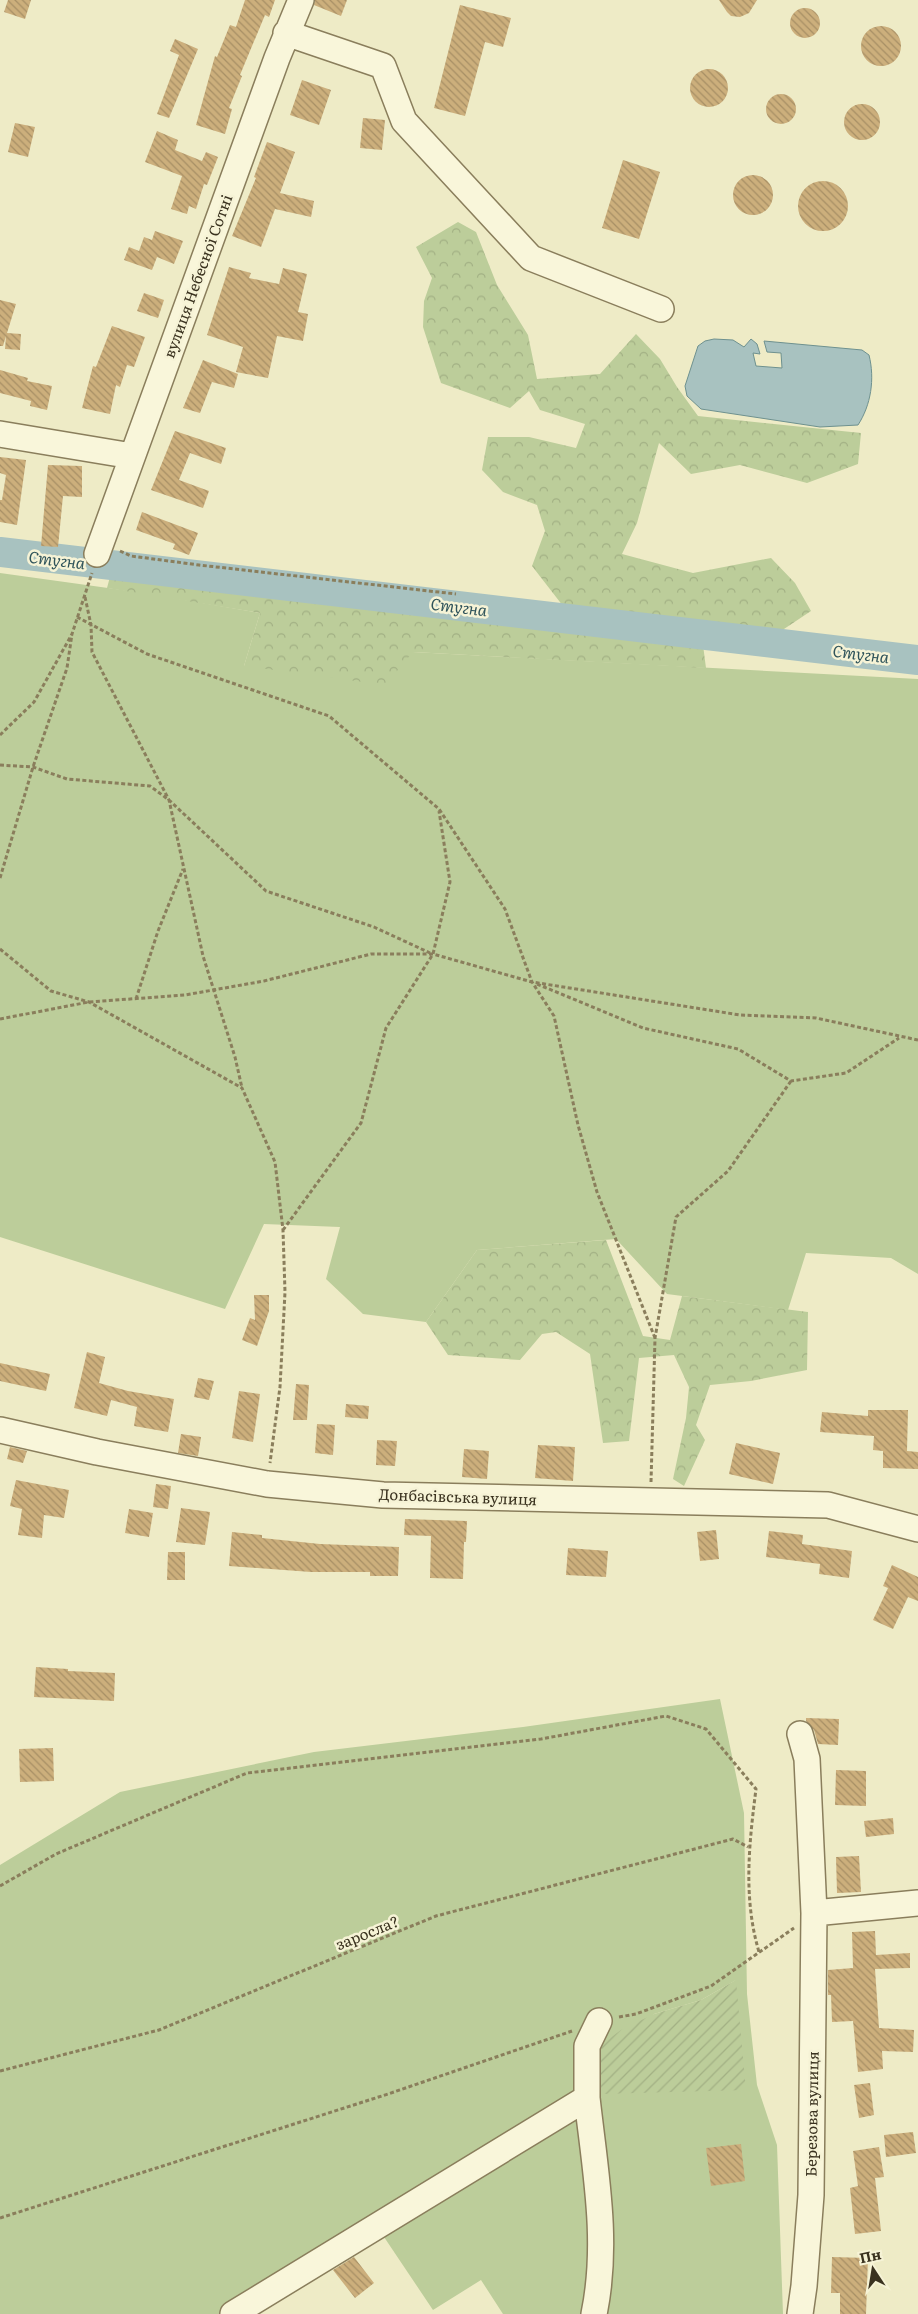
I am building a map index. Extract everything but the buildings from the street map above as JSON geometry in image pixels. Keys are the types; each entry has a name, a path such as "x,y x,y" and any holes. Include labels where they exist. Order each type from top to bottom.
{"street":[{"name":"вулиця Небесної Сотні","path":"97,558 132,456 286,33 301,0"},
{"path":"286,33 383,66 404,121 531,258 661,308"},
{"path":"0,434 132,456"},
{"name":"Донбасівська вулиця","path":"0,1430 97,1452 267,1484 383,1495 828,1505 918,1529"},
{"name":"Березова вулиця","path":"800,1734 807,1759 814,1913 811,2195 800,2314"},
{"path":"814,1913 918,1903"},
{"path":"594,2314 600,2283 602,2231 587,2098 587,2046 600,2021"},
{"path":"233,2314 587,2098"}],"path":[{"path":"0,878 32,766 67,668 72,634 97,558 131,556 198,566 456,594"},
{"path":"85,597 91,625 92,652 168,800 203,956 235,1057 242,1088 275,1162 283,1230 285,1292 280,1387 267,1484"},
{"path":"77,617 147,654 329,716 439,809 504,909 532,982 554,1016 578,1124 597,1192 655,1338"},
{"path":"0,735 34,702 72,634"},
{"path":"0,765 32,766 67,779 150,786 168,800 266,892 374,927 432,954 532,982 740,1015 816,1018 899,1038 918,1040"},
{"path":"283,1230 361,1123 386,1028 432,954 450,882 439,809"},
{"path":"136,999 158,931 184,868"},
{"path":"0,949 51,991 89,1002 242,1088"},
{"path":"0,1019 89,1002 185,995 214,990 264,981 371,954 432,954"},
{"path":"532,982 642,1028 738,1048 791,1081 846,1073 899,1038"},
{"path":"650,1501 655,1338 676,1217 728,1170 791,1081"},
{"path":"0,1886 56,1854 247,1773 541,1738 666,1716 706,1729 756,1789 748,1847 748,1878 752,1930 759,1952"},
{"name":"заросла?","path":"0,2071 159,2030 436,1916 733,1839 748,1847"},
{"path":"0,2218 388,2094 600,2021 636,2014 711,1986 814,1913"}],"green space":[{"path":"458,222 476,232 497,285 528,335 537,379 600,374 636,334 660,359 698,416 861,433 858,464 807,483 740,465 691,474 659,443 637,523 622,554 693,573 771,558 795,583 811,611 778,633 563,606 532,566 545,531 537,505 503,492 482,470 488,437 529,437 576,448 585,424 540,410 529,391 510,408 441,383 423,327 424,301 432,278 416,247"},
{"path":"0,573 144,593 260,613 244,666 413,652 918,679 918,1274 891,1258 806,1253 788,1310 667,1294 616,1239 477,1250 426,1322 363,1314 326,1279 340,1227 264,1224 225,1309 0,1237"},
{"path":"111,573 330,605 703,645 706,668 413,652 385,685 244,666 260,613 107,588"},
{"path":"606,1240 643,1336 670,1340 682,1296 808,1312 807,1370 751,1381 710,1385 696,1425 705,1440 684,1486 673,1479 686,1418 689,1387 674,1355 639,1358 629,1441 603,1443 590,1354 556,1332 542,1334 520,1360 448,1355 426,1322 477,1250"},
{"path":"720,1699 744,1813 747,1994 757,2085 777,2145 783,2314 503,2314 481,2280 433,2310 382,2234 251,2314 0,2314 0,1865 120,1792 314,1752 523,1727","holes":["736,1980 599,2076 654,2014 701,2000"]},
{"path":"736,1980 746,2090 601,2094 599,2076 602,2044 621,2030 654,2014 701,2000"}],"water":[{"path":"714,339 733,340 744,347 751,339 757,344 760,354 753,353 756,366 782,368 781,353 767,352 764,341 862,350 869,355 872,382 869,400 858,425 820,427 701,409 687,396 685,386 698,346 705,341"}],"waterway":[{"name":"Стугна","path":"0,552 918,660"}]}
